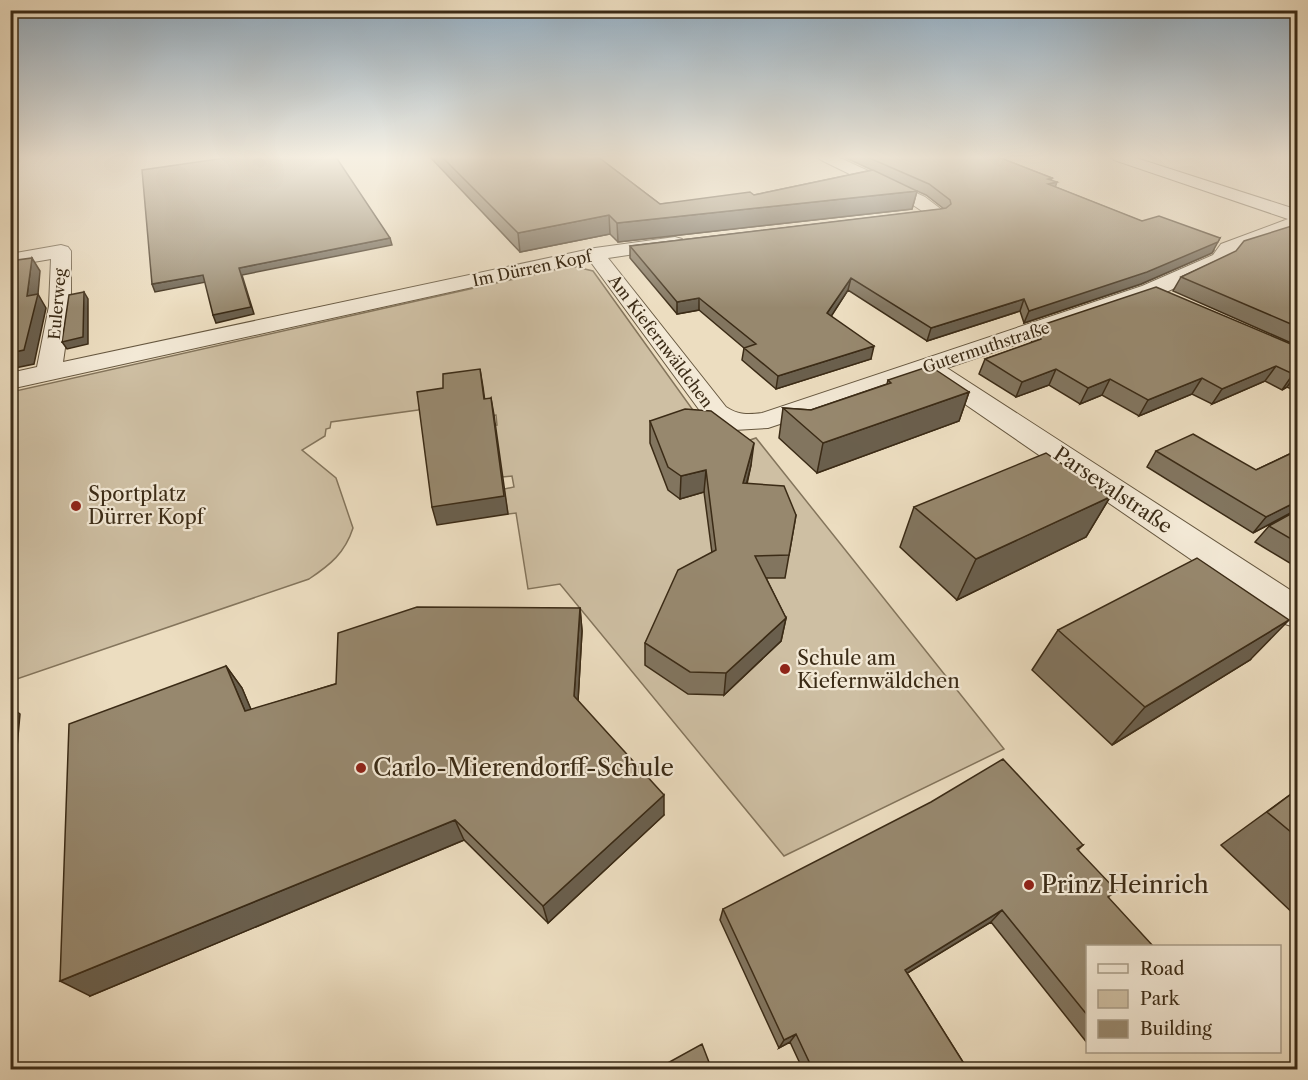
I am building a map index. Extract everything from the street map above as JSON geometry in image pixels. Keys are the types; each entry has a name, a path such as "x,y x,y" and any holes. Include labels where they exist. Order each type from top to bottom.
{"street":[{"path":"902,217 937,213 929,207"},
{"path":"1272,207 1298,216"},
{"name":"Gutermuthstraße","path":"768,420 928,366 1161,296 1220,259 1228,248 1298,221"},
{"name":"Im Dürren Kopf","path":"10,381 595,254 693,241"},
{"name":"Eulerweg","path":"10,260 62,251 60,306 49,372"},
{"name":"Am Kiefernwäldchen","path":"595,254 716,412 738,423 768,420"},
{"name":"Parsevalstraße","path":"928,366 1298,614"}],"green space":[{"path":"572,266 593,271 695,413 735,445 756,438 1004,749 784,856 560,584 528,589 516,513 508,514 504,489 514,487 512,476 502,477 488,426 497,425 496,415 487,416 447,391 418,410 331,422 330,428 326,429 325,436 302,450 336,478 353,528 346,545 336,558 309,579 11,681 11,392"}],"building":[{"path":"145,207 370,207 390,238 239,268 251,307 213,315 203,275 152,284"},
{"path":"492,207 763,207 617,223 609,215 518,233"},
{"path":"1107,207 1142,221 1159,216 1220,238 1218,242 1147,272 1029,311 1024,299 931,328 851,278 827,313 874,346 778,376 744,348 756,344 699,298 677,302 630,246 940,209"},
{"path":"1298,224 1298,327 1181,277 1236,251 1244,241"},
{"path":"32,258 27,296 38,294 24,350 10,353 10,261"},
{"path":"1156,287 1298,347 1298,372 1293,374 1276,366 1222,389 1202,378 1148,400 1110,379 1088,388 1056,369 1022,382 985,359 1041,339 1036,327"},
{"path":"84,292 83,337 62,342 69,295"},
{"path":"930,366 969,392 823,443 783,408 811,410 891,383 888,380"},
{"path":"480,369 484,399 491,398 504,496 432,507 417,392 443,388 443,374"},
{"path":"685,409 711,411 754,443 743,483 784,486 796,515 789,555 755,556 786,618 726,673 690,672 645,643 678,570 716,550 706,470 681,476 668,467 650,421"},
{"path":"1193,434 1256,470 1298,450 1298,501 1266,517 1156,451"},
{"path":"1046,453 1110,497 976,559 914,507"},
{"path":"1298,512 1298,543 1269,526"},
{"path":"1197,558 1289,620 1145,707 1058,630"},
{"path":"417,607 580,608 574,696 664,795 543,906 455,820 60,981 69,724 226,666 245,711 336,684 338,633"},
{"path":"1003,759 1083,845 1077,849 1117,891 1108,897 1152,945 1086,945 1086,1014 1002,910 905,970 968,1070 813,1070 796,1034 784,1040 723,909 931,802"},
{"path":"1298,789 1298,838 1267,812"},
{"path":"702,1044 712,1070 655,1070"},
{"path":"1067,1063 1072,1070 1058,1070"}],"place":[{"name":"Sportplatz Dürrer Kopf","path":"76,506"},
{"name":"Schule am Kiefernwäldchen","path":"785,669"},
{"name":"Carlo-Mierendorff-Schule","path":"361,768"},
{"name":"Prinz Heinrich","path":"1029,885"}]}
